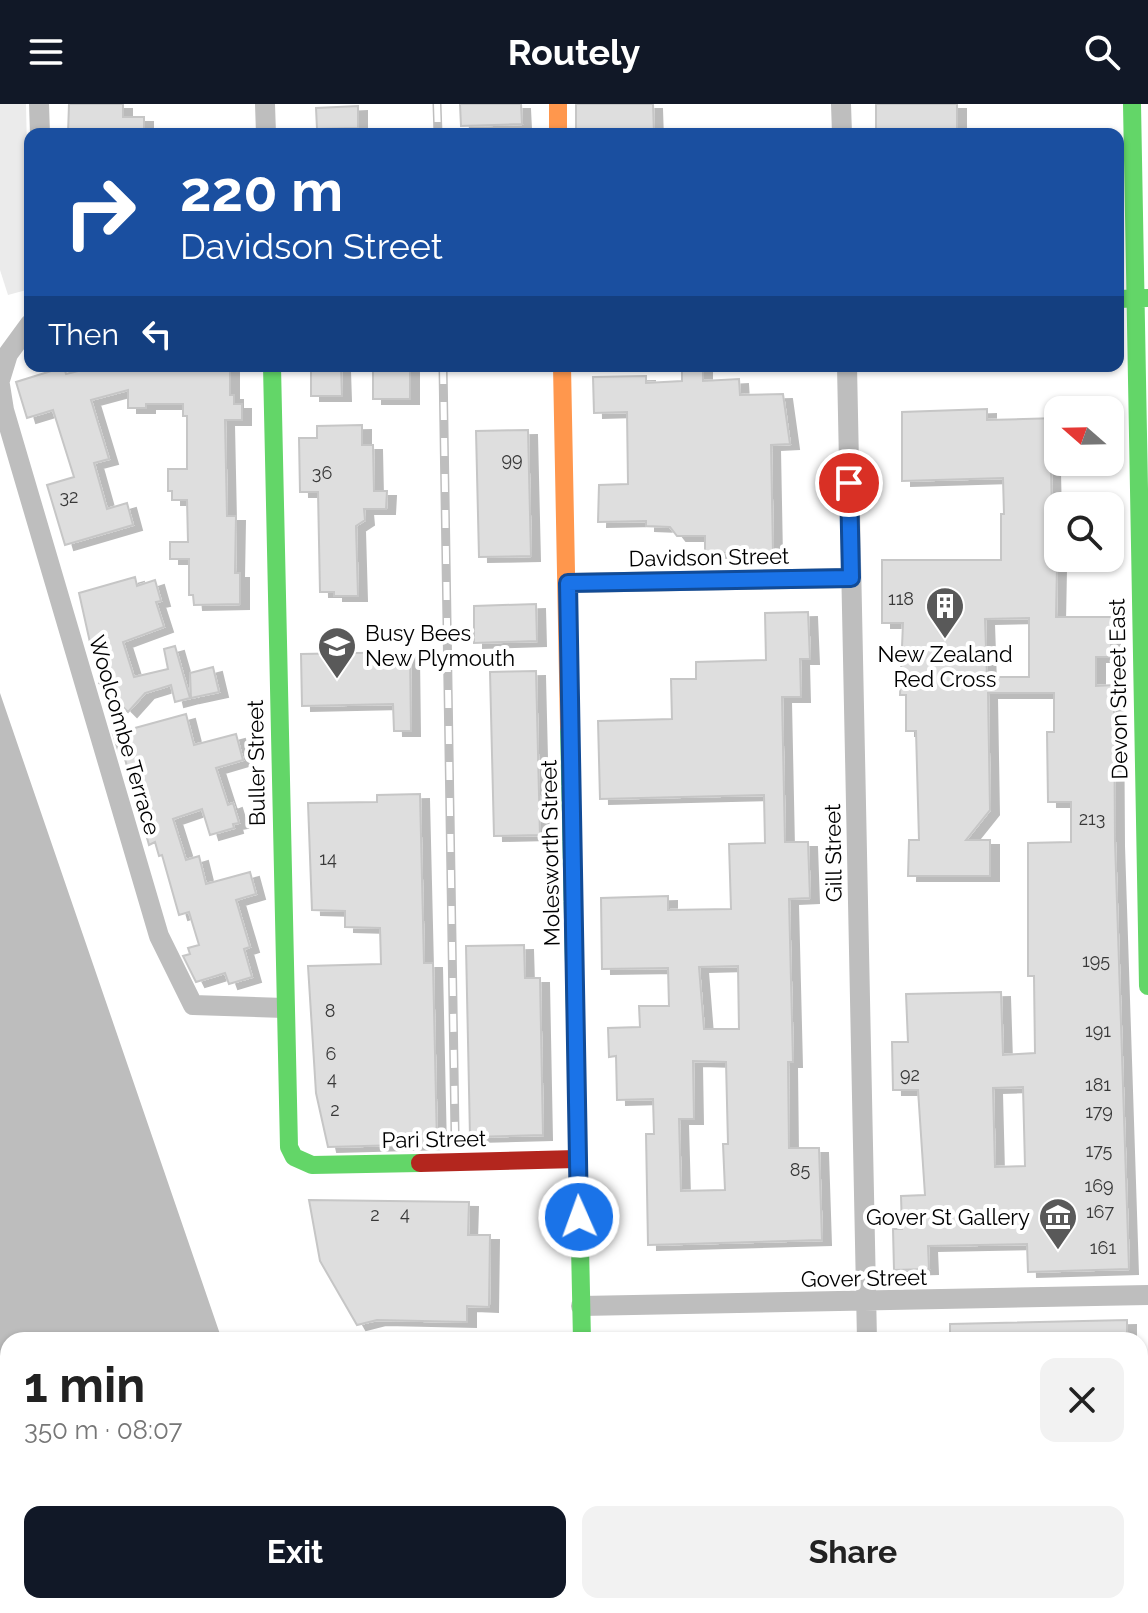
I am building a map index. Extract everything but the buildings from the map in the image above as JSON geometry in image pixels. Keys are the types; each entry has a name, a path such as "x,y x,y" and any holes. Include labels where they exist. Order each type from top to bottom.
{"main road":[{"path":"558,104 558,128"},
{"name":"Devon Street East","path":"1132,104 1143,298 1148,986"},
{"name":"Buller Street","path":"272,372 287,1128 294,1157"},
{"name":"Molesworth Street","path":"562,372 582,1332"},
{"name":"Pari Street","path":"294,1157 312,1165 577,1159"}],"street":[{"path":"39,104 40,128"},
{"path":"265,104 266,128"},
{"path":"841,104 842,128"},
{"name":"Woolcombe Terrace","path":"24,332 8,354 0,382 4,410 150,906 175,971 193,1005 284,1008"},
{"name":"Gill Street","path":"847,372 867,1332"},
{"name":"Davidson Street","path":"568,583 851,578"},
{"name":"Gover Street","path":"581,1306 1148,1295"}],"shaded area":[{"path":"0,104 26,104 24,291 8,295 0,270"},
{"path":"0,693 219,1332 0,1332"}],"railway":[{"path":"437,104 438,128"},
{"path":"443,372 455,1133"}],"traffic: fast":[{"path":"1132,104 1148,986"},
{"path":"1124,299 1148,298"},
{"path":"272,372 289,1147 294,1157 312,1165 420,1163"},
{"path":"569,727 582,1332"}],"traffic: slow":[{"path":"558,104 558,128"},
{"path":"562,372 569,727"}],"traffic: jam":[{"path":"420,1163 577,1159"}],"place":[{"name":"New Zealand Red Cross","path":"945,640"},
{"name":"Busy Bees New Plymouth","path":"337,680"},
{"name":"Gover St Gallery","path":"1058,1251"}],"route":[{"path":"579,1217 568,583 851,578 849,483"}]}
